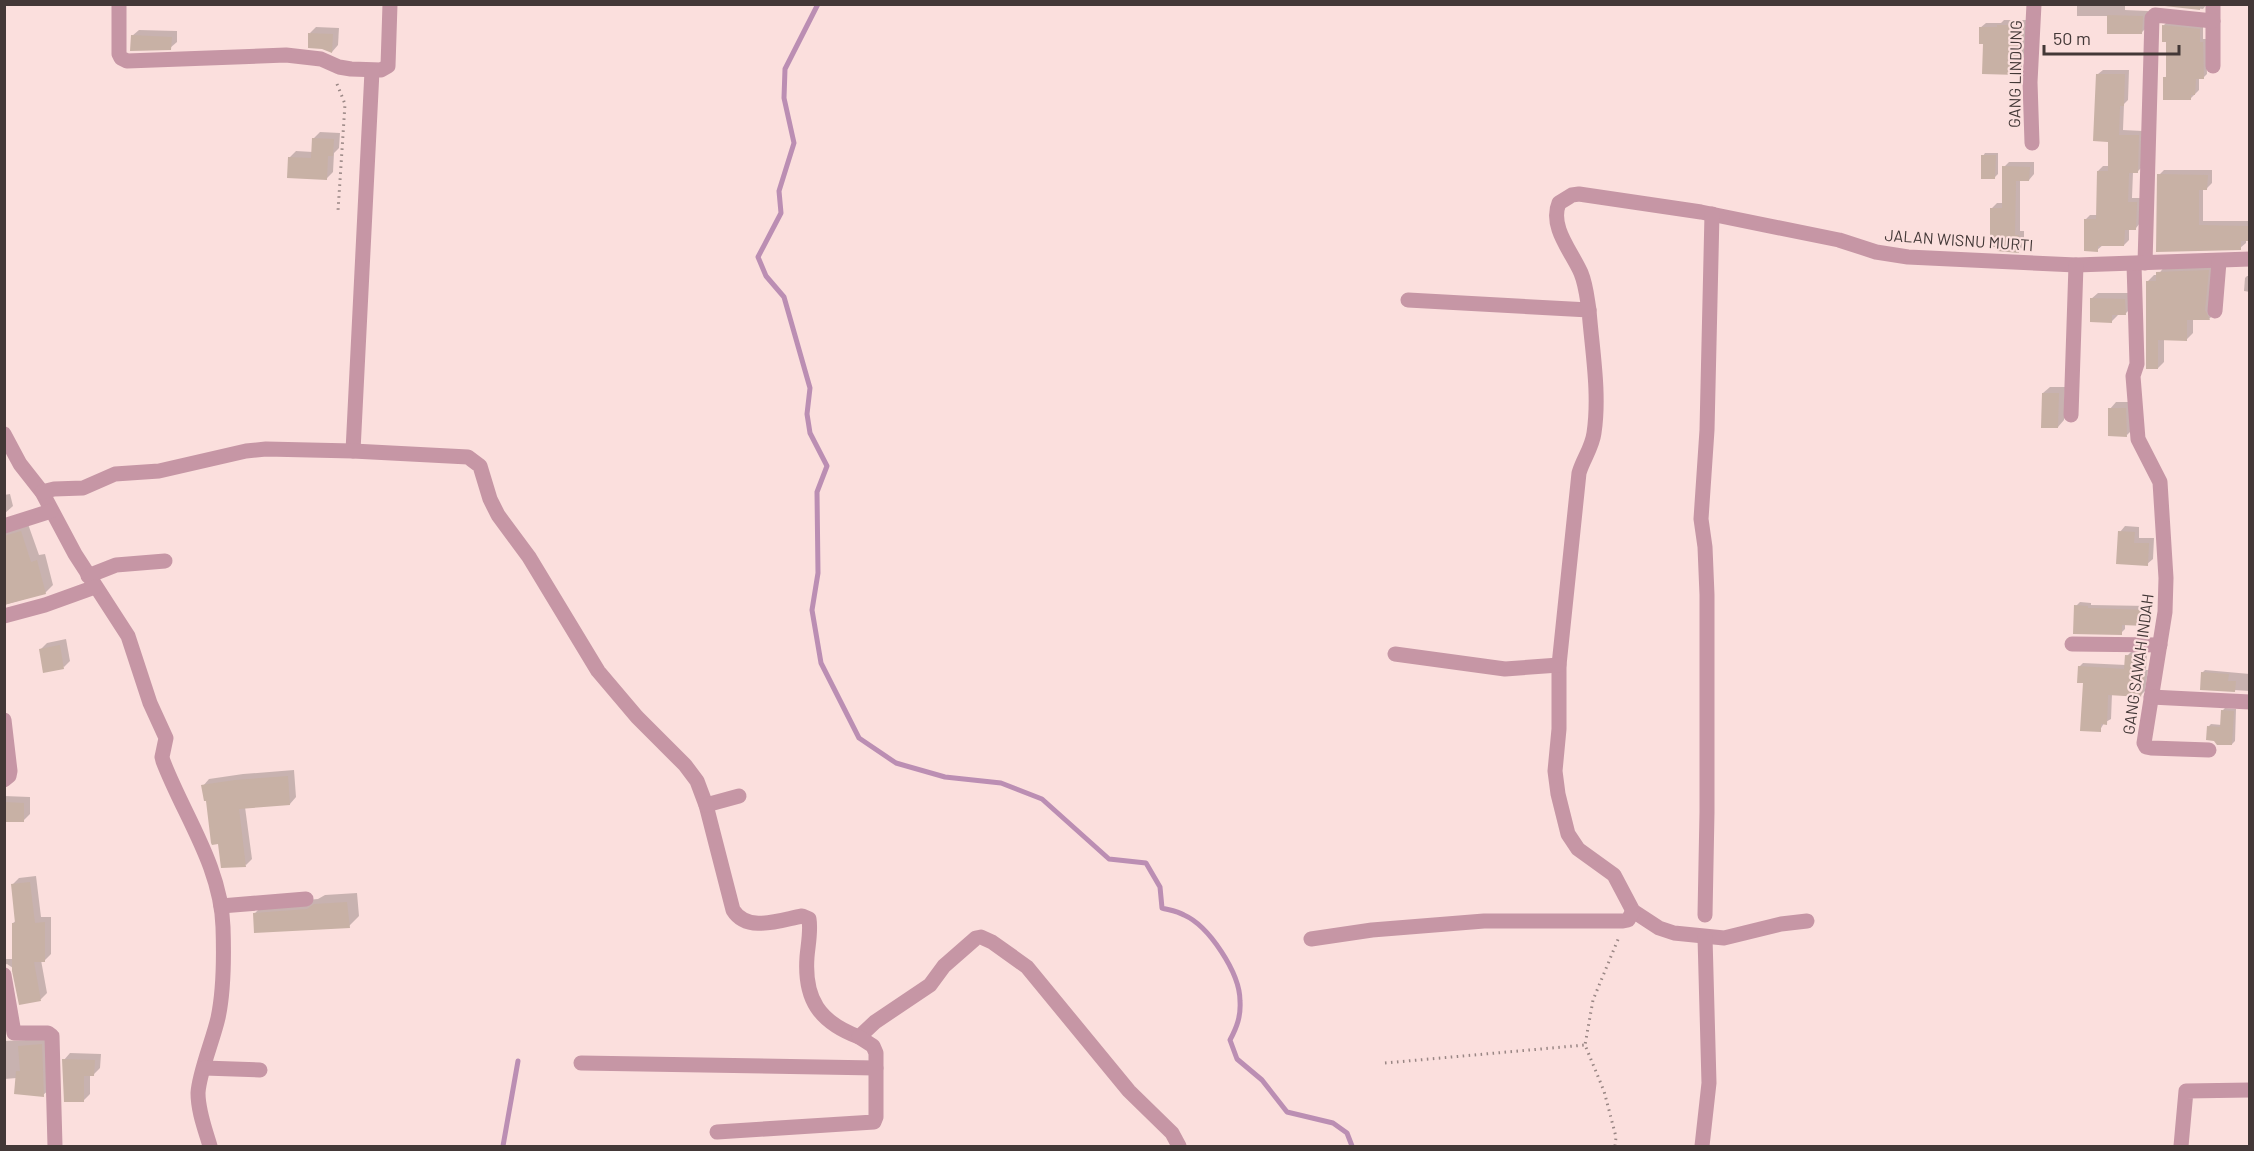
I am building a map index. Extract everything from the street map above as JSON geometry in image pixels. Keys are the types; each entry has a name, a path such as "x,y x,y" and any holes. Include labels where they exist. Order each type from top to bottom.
{"street":[{"path":"119,4 119,54 127,61 286,55 321,59 339,67 372,71 384,70 388,66 390,4"},
{"name":"GANG LINDUNG","path":"2032,143 2030,82 2034,4"},
{"path":"2213,4 2214,66"},
{"name":"GANG SAWAH INDAH","path":"2209,750 2151,748 2146,747 2144,743 2165,612 2166,578 2160,482 2138,439 2133,376 2137,364 2139,263 2152,18 2155,15 2213,21"},
{"path":"353,451 372,71"},
{"name":"JALAN WISNU MURTI","path":"1589,310 1581,273 1560,231 1557,209 1559,203 1572,195 1584,194 1712,214 1839,240 1893,255 2076,265 2219,262 2250,259"},
{"path":"1705,915 1707,595 1701,519 1707,430 1712,214"},
{"path":"2215,311 2219,262"},
{"path":"2072,415 2076,265"},
{"path":"1408,300 1589,310 1595,425 1592,442 1582,462 1580,473 1559,665 1559,729 1555,771 1568,834 1578,849 1614,875 1631,916"},
{"path":"4,434 21,464 42,492 92,581 128,636 150,704 166,738 163,761 201,842 216,884 223,927 221,993 218,1016 198,1092 199,1106 210,1146"},
{"path":"42,492 54,489 83,488 115,474 159,471 246,451 266,449 353,451 468,458 476,461 480,466 490,499 498,515 529,557 598,670 637,717 693,775 706,805 736,915 750,924 802,916 809,919 806,978 808,991 830,1022 840,1030 859,1037 873,1046 876,1053 876,1120 872,1123 717,1132"},
{"path":"4,526 51,511"},
{"path":"4,616 45,605 122,564 165,561"},
{"path":"2072,644 2160,645"},
{"path":"1395,654 1505,669 1559,665"},
{"path":"2151,698 2250,702"},
{"path":"4,720 10,771 9,776 4,780"},
{"path":"706,805 739,796"},
{"path":"221,906 306,899"},
{"path":"1311,939 1372,930 1484,921 1631,916 1674,933 1724,938 1781,924 1807,921"},
{"path":"859,1037 875,1022 930,985 954,957 976,938 981,937 992,942 1027,968 1129,1091 1172,1133 1179,1146"},
{"path":"1702,1146 1709,1083 1705,937"},
{"path":"4,975 9,1034 48,1033 52,1036 55,1146"},
{"path":"581,1063 876,1068"},
{"path":"204,1068 260,1070"},
{"path":"2181,1146 2186,1091 2250,1090"}],"path":[{"path":"338,211 345,104 337,87 339,67"},
{"path":"1615,1146 1616,1137 1604,1091 1585,1046 1593,1000 1631,916"},
{"path":"1385,1063 1585,1046"}],"building":[{"path":"2200,4 2200,10 2156,5"},
{"path":"2107,15 2143,16 2142,34 2107,34"},
{"path":"1997,25 2023,25 2018,75 1982,74 1983,44 1979,44 1979,27 1997,27"},
{"path":"2162,25 2200,29 2200,42 2203,42 2204,79 2196,79 2195,95 2191,95 2191,100 2163,100 2163,77 2166,77 2166,42 2162,42"},
{"path":"308,33 333,34 332,53 322,49 308,48"},
{"path":"131,35 172,37 171,50 130,51"},
{"path":"2096,74 2125,74 2124,106 2120,106 2119,135 2139,135 2138,173 2129,173 2128,202 2137,202 2136,230 2125,230 2124,246 2098,246 2098,252 2084,251 2084,219 2096,219 2097,171 2108,171 2108,142 2093,141"},
{"path":"312,138 334,139 333,156 328,156 327,180 287,178 288,157 311,158"},
{"path":"1981,155 1996,155 1995,179 1981,179"},
{"path":"2002,166 2030,167 2029,181 2016,181 2015,235 2019,235 2019,253 1997,251 1997,247 1990,247 1990,208 2002,208"},
{"path":"2157,174 2208,175 2207,190 2199,190 2199,225 2248,226 2248,241 2241,241 2241,250 2156,252"},
{"path":"2209,270 2205,310 2210,320 2187,320 2187,341 2158,340 2158,369 2146,369 2146,281 2156,281 2156,272"},
{"path":"2090,298 2125,299 2126,315 2112,315 2112,323 2090,322"},
{"path":"2042,393 2059,393 2058,428 2041,428"},
{"path":"2108,408 2126,408 2127,437 2108,436"},
{"path":"21,531 31,562 37,560 46,594 4,605 4,536"},
{"path":"2118,531 2135,532 2134,543 2149,543 2148,566 2116,564"},
{"path":"2074,605 2088,606 2088,608 2146,610 2145,626 2122,625 2122,635 2073,634"},
{"path":"60,645 64,669 43,673 39,649"},
{"path":"2125,655 2143,656 2142,674 2145,674 2141,697 2108,695 2107,725 2101,724 2101,732 2080,731 2083,683 2077,683 2078,666 2124,669"},
{"path":"2201,672 2229,674 2228,681 2236,681 2235,692 2200,690"},
{"path":"2221,710 2234,711 2232,745 2217,745 2214,741 2206,740 2207,726 2220,727"},
{"path":"288,776 290,805 239,809 246,867 221,868 218,844 212,845 211,843 206,801 204,801 201,785"},
{"path":"4,802 24,803 24,822 4,822"},
{"path":"30,882 35,923 45,922 45,962 34,962 41,1001 19,1005 12,971 12,923 15,923 11,884"},
{"path":"347,902 350,928 254,933 253,913 307,909 314,904"},
{"path":"42,1044 44,1097 14,1094 16,1071 20,1071 18,1046"},
{"path":"62,1059 95,1060 94,1076 84,1076 84,1102 64,1102"}],"waterway":[{"path":"818,4 785,69 784,98 794,143 779,191 781,213 758,257 766,276 784,297 810,388 807,414 810,433 827,466 817,492 818,573 812,610 821,663 859,738 896,763 945,777 1001,783 1042,799 1109,859 1146,863 1160,887 1162,908 1179,912 1194,921 1213,940 1229,964 1239,990 1240,1001 1238,1021 1230,1040 1237,1059 1262,1080 1287,1112 1333,1123 1347,1133 1352,1146"},
{"path":"503,1146 518,1061"}]}
